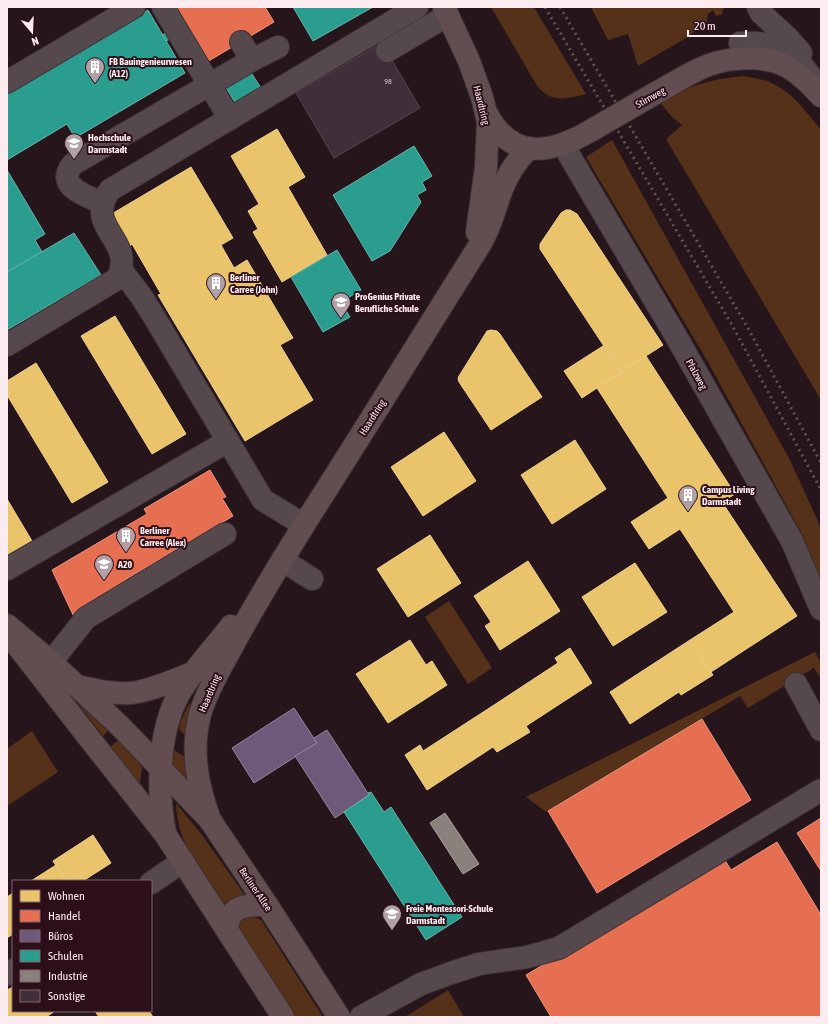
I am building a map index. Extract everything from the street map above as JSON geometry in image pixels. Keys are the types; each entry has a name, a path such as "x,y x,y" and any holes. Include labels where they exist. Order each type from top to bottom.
{"main road":[{"name":"Haardtring","path":"446,11 469,61 486,112 488,135 486,167 472,257"},
{"name":"Stirnweg","path":"486,112 497,129 509,141 529,148 546,149 564,144 592,130 708,65 734,60 751,59 768,60 793,70 821,96"},
{"name":"Haardtring","path":"210,820 198,780 195,754 197,726 201,709 215,678 276,568 472,257 486,233 501,191 510,172 529,148"},
{"name":"Haardtring","path":"161,769 170,715 179,694 276,568"},
{"name":"Berliner Allee","path":"7,625 51,662 120,727 210,820 339,1017"},
{"path":"7,632 165,834 283,1017"},
{"path":"77,686 110,692 131,693 160,685 195,672"},
{"path":"161,769 160,798 165,834"},
{"path":"227,928 230,916 239,908 250,905 267,905"}],"street":[{"path":"7,82 134,7"},
{"path":"163,7 230,119"},
{"path":"7,345 108,285 117,278 122,270 123,260 120,250 104,222 101,212 103,203 110,190 417,7"},
{"path":"708,65 740,43 753,30 759,20 759,10"},
{"path":"759,10 802,54 821,84"},
{"path":"387,51 446,11"},
{"path":"241,42 252,60"},
{"path":"740,43 767,43 786,51 797,60 821,92"},
{"path":"103,203 82,194 72,187 67,178 68,170 73,164 210,86 252,60 278,47"},
{"name":"Pfalzweg","path":"564,144 569,155 677,338 792,541 821,609"},
{"path":"122,270 141,296 263,500 304,525"},
{"path":"7,569 228,441"},
{"path":"51,662 86,618 226,534"},
{"path":"276,568 312,579"},
{"path":"796,684 821,730"},
{"path":"361,1017 421,984 451,973 479,964 527,957 559,948 821,790"},
{"path":"152,882 183,862"}],"shaded area":[{"path":"491,7 534,7 586,94 559,98 547,95 541,90"},
{"path":"591,7 724,7 722,14 716,16 713,10 708,14 707,22 686,38 638,66 628,34 608,40"},
{"path":"743,76 771,83 785,91 802,107 821,130 821,400 666,139 682,125 671,116 657,98 707,82"},
{"path":"612,140 790,460 821,528 821,582 802,534 708,362 586,157"},
{"path":"449,601 492,668 468,684 425,617"},
{"path":"815,652 821,663 821,679 814,668 748,708 740,696 546,812 526,797"},
{"path":"81,703 108,731 103,736 79,705"},
{"path":"189,704 193,706 188,737 179,730 181,720"},
{"path":"32,731 58,772 7,806 7,749"},
{"path":"118,740 134,756 142,767 140,784 110,747"},
{"path":"174,750 186,758 189,781 184,783 172,771"},
{"path":"176,803 202,835 244,894 229,900 222,905 199,869 186,844 177,818"},
{"path":"252,915 261,920 323,1017 294,1017 241,936 238,928 239,921 244,916"},
{"path":"448,990 464,1017 405,1017"}],"building: Wohnen":[{"path":"277,129 305,177 288,187 327,255 282,282 253,232 258,229 248,211 259,204 231,156"},
{"name":"Berliner Carree (John)","path":"191,167 233,238 221,245 234,268 247,260 293,338 280,345 313,400 245,441 158,295 161,294 132,244 129,247 110,215"},
{"path":"566,210 570,210 577,214 663,345 621,372 540,249 540,244 561,213"},
{"path":"115,316 186,434 152,454 81,336"},
{"path":"487,331 497,331 500,334 542,397 491,430 458,379"},
{"path":"603,346 621,372 582,398 564,371"},
{"name":"Campus Living Darmstadt","path":"646,356 735,494 722,502 797,616 711,672 690,640 734,612 680,529 649,549 631,522 668,498 597,388"},
{"path":"36,363 108,482 72,503 7,395 7,381"},
{"path":"444,432 476,481 423,516 391,467"},
{"path":"575,440 606,489 552,524 521,475"},
{"path":"7,499 32,541 7,556"},
{"path":"430,535 461,583 408,617 377,569"},
{"path":"528,561 560,611 500,650 485,626 491,622 474,596"},
{"path":"635,563 667,612 613,646 582,597"},
{"path":"410,640 426,665 432,661 447,685 388,723 356,674"},
{"path":"690,640 713,675 681,695 679,692 630,724 610,692"},
{"path":"570,648 592,683 526,726 530,732 497,752 493,747 427,790 405,755 420,745 423,751 491,707 558,663 555,658"},
{"path":"93,835 111,863 85,880 65,880 53,861"},
{"path":"56,865 65,880 33,880"},
{"path":"12,894 12,935 7,938 7,897"},
{"path":"12,988 12,1012 54,1012 46,1017 7,1017 7,990"},
{"path":"96,1012 150,1012 153,1017 99,1017"}],"building: Handel":[{"path":"180,7 265,7 274,22 207,62 176,9"},
{"name":"Berliner Carree (Alex)","path":"210,470 226,497 222,498 233,516 125,580 75,619 52,570 147,514 144,509"},
{"path":"702,719 751,800 597,893 548,811"},
{"path":"821,818 821,871 797,833"},
{"path":"777,842 821,915 821,1017 551,1017 526,975 723,857 731,870"}],"building: Büros":[{"path":"294,708 317,743 254,783 232,748"},
{"path":"327,730 369,795 335,818 295,756 317,743 314,738"}],"building: Schulen":[{"path":"293,7 373,7 313,41"},
{"name":"FB Bauingenieurwesen (A12)","path":"148,10 185,73 75,138 67,124 7,160 7,92"},
{"path":"184,23 188,30 166,41 162,35"},
{"path":"250,71 261,88 236,104 225,86"},
{"path":"414,146 432,176 422,182 426,190 417,195 421,202 390,251 372,261 333,195"},
{"path":"7,170 45,234 35,240 42,252 7,272"},
{"path":"74,233 101,275 7,330 7,272"},
{"path":"337,250 361,290 341,302 350,317 323,332 291,277"},
{"path":"371,792 384,812 391,807 462,917 426,940 344,812 369,795 368,793"}],"building: Industrie":[{"path":"445,813 479,864 463,874 430,823"}],"building: Sonstige":[{"path":"382,43 420,108 334,158 296,93"}],"railway":[{"path":"545,7 732,325 821,490"},
{"path":"560,7 749,330 821,463"}],"place":[{"name":"FB Bauingenieurwesen (A12)","path":"95,84"},
{"name":"Hochschule Darmstadt","path":"74,160"},
{"name":"Berliner Carree (John)","path":"216,300"},
{"name":"ProGenius Private Berufliche Schule","path":"341,319"},
{"name":"Campus Living Darmstadt","path":"688,512"},
{"name":"Berliner Carree (Alex)","path":"126,553"},
{"name":"A20","path":"104,581"},
{"name":"Freie Montessori-Schule Darmstadt","path":"392,931"}]}
